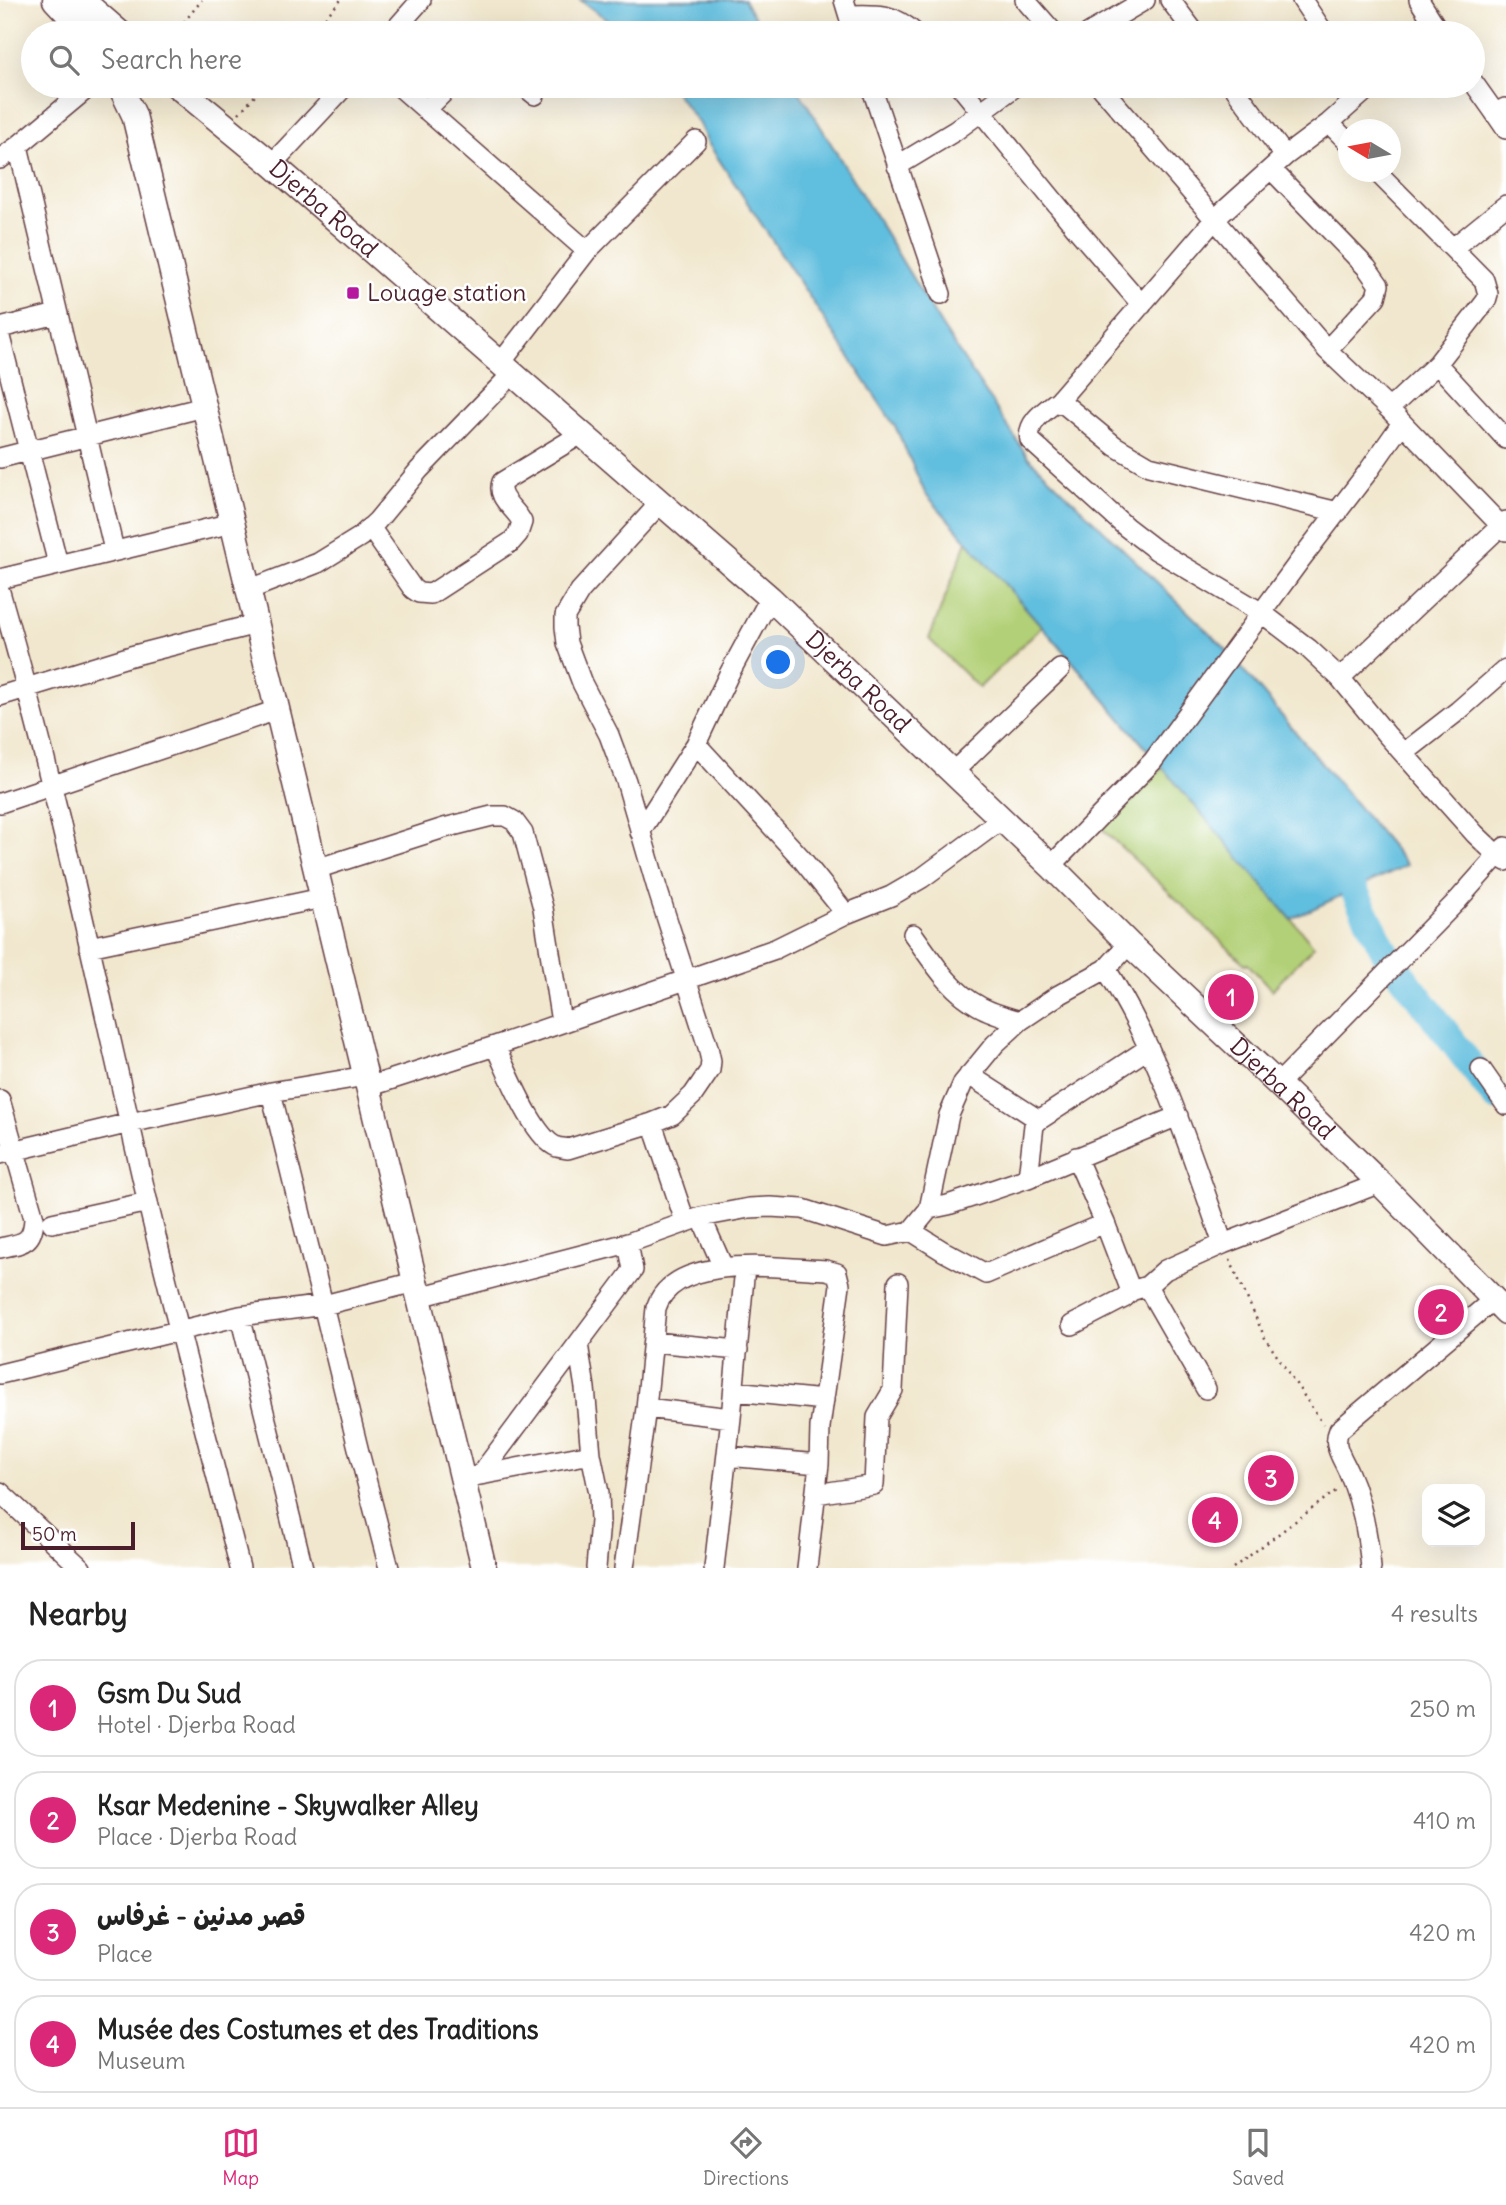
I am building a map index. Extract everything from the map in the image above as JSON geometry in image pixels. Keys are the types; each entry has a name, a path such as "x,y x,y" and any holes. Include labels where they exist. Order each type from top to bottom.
{"main road":[{"path":"55,0 92,16"},
{"path":"126,98 134,115"},
{"path":"133,98 134,115 417,1289 472,1476 484,1568"},
{"name":"Djerba Road","path":"192,98 272,164 770,598 1380,1183 1499,1306"}],"street":[{"path":"403,21 421,0"},
{"path":"1025,0 1043,21"},
{"path":"1109,21 1144,0"},
{"path":"1170,0 1186,21"},
{"path":"1302,0 1316,21"},
{"path":"1419,0 1431,21"},
{"path":"849,16 887,16 901,21"},
{"path":"1485,96 1502,117"},
{"path":"0,159 76,98"},
{"path":"272,164 334,98"},
{"path":"412,98 587,251"},
{"path":"426,110 438,98"},
{"path":"875,98 941,294"},
{"path":"969,98 1142,305"},
{"path":"897,166 1000,98"},
{"path":"1110,98 1327,349 1505,526 1340,678"},
{"path":"1240,98 1278,163 1380,285 1376,297 1327,349"},
{"path":"1278,1084 1503,854 1475,834 1340,678 1309,649 1262,613 1156,550 1126,527 1030,440 1028,432 1031,425 1059,400 1215,219 1355,98"},
{"path":"1329,123 1338,132"},
{"path":"248,590 318,563 343,549 370,527 506,369 587,251 696,141"},
{"path":"18,146 114,551"},
{"path":"1051,866 1153,761 1338,512 1395,416 1482,306 1488,294 1484,280 1387,182"},
{"path":"1453,248 1506,205"},
{"path":"0,328 57,314"},
{"path":"0,337 58,564"},
{"path":"1437,364 1506,439"},
{"path":"1059,400 1115,446 1149,466 1338,512"},
{"path":"0,458 204,407"},
{"path":"370,527 413,589 419,593 431,594 511,542 518,534 522,522 519,514 503,498 500,487 502,482 581,435"},
{"path":"495,1046 534,1126 556,1147 568,1149 652,1124 672,1115 682,1107 710,1070 708,1046 626,781 609,735 582,683 567,643 565,627 569,607 580,591 660,503"},
{"path":"0,579 232,523"},
{"path":"0,592 28,689 148,1202 240,1568"},
{"path":"640,832 696,744 729,674 770,598"},
{"path":"0,696 131,656 257,624"},
{"path":"953,772 1060,669"},
{"path":"1404,753 1458,712 1506,669"},
{"path":"0,803 277,710"},
{"path":"696,744 801,858 846,914"},
{"path":"316,869 444,828 492,816 505,816 514,821 523,833 540,896 561,1022"},
{"path":"7,1153 271,1092 367,1082 495,1046 775,949 846,914 891,896 922,878 1002,819"},
{"path":"89,947 322,898"},
{"path":"913,933 961,995 981,1008 1020,1021"},
{"path":"0,1374 240,1316 417,1289 628,1243 693,1219 749,1208 790,1207 887,1236 912,1231 929,1209 949,1115 969,1075 995,1044 1020,1021 1057,996 1106,969 1129,944"},
{"path":"1106,969 1125,999 1178,1116 1223,1244"},
{"path":"1028,1178 1034,1125 1149,1048"},
{"path":"1481,1069 1506,1105"},
{"path":"969,1075 1039,1120"},
{"path":"271,1092 389,1568"},
{"path":"0,1100 7,1153 33,1218 32,1235 24,1243 0,1248"},
{"path":"929,1209 1028,1178 1178,1116"},
{"path":"652,1124 693,1219 723,1268"},
{"path":"1076,1157 1105,1223 1139,1288 1206,1390"},
{"path":"1072,1325 1124,1298 1165,1270 1223,1244 1380,1183"},
{"path":"51,1223 148,1202"},
{"path":"912,1231 986,1274 1105,1223"},
{"path":"472,1476 578,1344 633,1270 628,1243"},
{"path":"714,1568 732,1418 745,1266"},
{"path":"624,1568 646,1408 656,1308 665,1290 691,1275 745,1266 826,1270 837,1273 840,1278 820,1427 819,1464 807,1568"},
{"path":"816,1494 874,1485 877,1417 893,1391 898,1283"},
{"path":"1371,1568 1364,1520 1352,1479 1338,1450 1336,1436 1343,1426 1499,1306"},
{"path":"240,1316 303,1568"},
{"path":"653,1342 738,1350"},
{"path":"578,1344 591,1454 599,1493 602,1567"},
{"path":"734,1391 824,1400"},
{"path":"646,1408 732,1418"},
{"path":"472,1476 591,1454"},
{"path":"727,1455 819,1464"},
{"path":"0,1492 81,1568"}],"path":[{"path":"185,21 202,0"},
{"path":"322,21 341,0"},
{"path":"228,126 253,98"},
{"path":"1223,1244 1265,1338 1323,1424 1336,1436"},
{"path":"1233,1568 1352,1479"}],"green space":[{"path":"967,541 1042,626 979,688 929,639"},
{"path":"1163,767 1314,946 1272,990 1247,963 1100,827"}],"water":[{"path":"580,0 744,0 757,21 609,21"},
{"path":"680,98 803,98 941,325 1028,457 1224,647 1407,865 1291,919 925,493 896,428 708,143 699,124"}],"waterway":[{"path":"1333,860 1350,882 1386,954 1495,1097"}],"place":[{"name":"Louage station","path":"353,293"},
{"name":"Gsm Du Sud","path":"1231,997"},
{"name":"Ksar Medenine - Skywalker Alley","path":"1441,1312"},
{"name":"قصر مدنين - غرفاس","path":"1271,1478"},
{"name":"Musée des Costumes et des Traditions","path":"1215,1520"}]}
